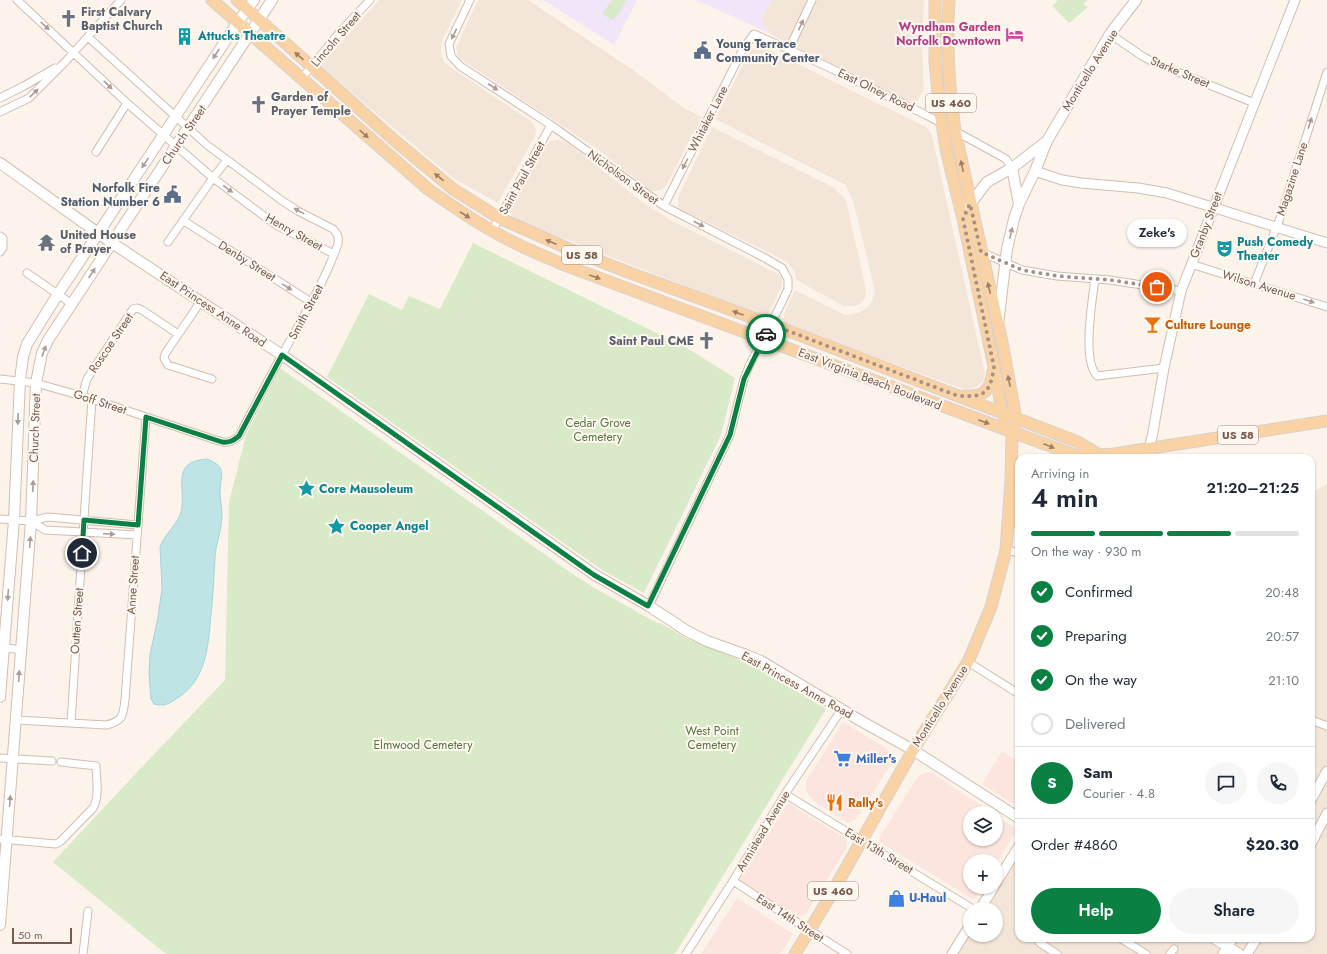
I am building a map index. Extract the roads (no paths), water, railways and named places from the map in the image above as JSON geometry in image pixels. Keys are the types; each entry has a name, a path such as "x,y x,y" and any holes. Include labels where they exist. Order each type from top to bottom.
{"main road":[{"name":"East Virginia Beach Boulevard","path":"212,0 428,189 492,231 532,251 567,266 1072,454"},
{"name":"East Virginia Beach Boulevard","path":"237,0 246,10 394,140 453,189 499,218 567,248 630,273 770,324 1078,442 1097,454"},
{"name":"Church Street","path":"0,697 2,647 14,520 20,380 23,357 27,344 98,233 254,0"},
{"name":"Church Street","path":"0,925 3,840 13,759 31,521 36,383 42,353 48,340 272,0"},
{"name":"US 460","path":"935,0 935,62 942,124 994,367 1002,414 1012,432"},
{"name":"US 460","path":"949,0 948,58 950,96 954,131 970,204"},
{"name":"Monticello Avenue","path":"998,326 1007,249 1019,204 1035,171 1047,141 1110,34 1136,0"},
{"path":"325,99 335,88"},
{"name":"Monticello Avenue","path":"963,219 970,204 987,182 1012,168 1047,141"},
{"name":"East Princess Anne Road","path":"0,163 112,243 282,355 594,575 648,606 687,631 761,662 913,750 1015,815"},
{"path":"1012,168 1019,204"},
{"name":"Monticello Avenue","path":"795,954 862,841 913,750 968,662 991,606 1006,550 1008,538 1012,432 1016,419 998,326 970,204"},
{"path":"625,288 630,273"},
{"path":"958,396 973,397 983,394 990,387 994,367"},
{"name":"US 58","path":"1148,453 1327,421"},
{"name":"East Virginia Beach Boulevard","path":"1114,454 1148,453"},
{"path":"1008,538 1015,516"},
{"path":"1228,946 1239,954"}],"street":[{"name":"Henry Street","path":"17,0 163,136 213,178 276,225 334,254 339,238 333,229 298,211 281,200 227,160 188,129 88,37"},
{"path":"0,112 29,98 65,62 118,3 110,0"},
{"name":"Lincoln Street","path":"302,78 370,0"},
{"name":"Nicholson Street","path":"470,0 449,44 451,56 460,66 552,125 664,206 782,268 788,279 788,289 770,324"},
{"path":"789,49 812,0"},
{"name":"Granby Street","path":"1148,453 1164,368 1181,291 1295,0"},
{"name":"East Olney Road","path":"754,34 901,102 1006,159 1012,168"},
{"name":"Whitaker Lane","path":"664,206 744,49 754,34"},
{"name":"Starke Street","path":"1110,34 1153,62 1254,103"},
{"path":"0,98 65,62"},
{"name":"Magazine Lane","path":"1254,284 1276,226 1327,72"},
{"path":"96,152 127,103"},
{"name":"Saint Paul Street","path":"492,231 552,125"},
{"path":"168,242 227,160"},
{"path":"1035,171 1062,180 1155,190 1276,226 1327,243"},
{"name":"Denby Street","path":"184,221 311,302"},
{"path":"0,236 3,238 3,248 0,252"},
{"path":"981,252 1022,270 1057,276 1110,280 1181,291"},
{"name":"Smith Street","path":"222,442 229,442 239,436 311,302 334,254"},
{"name":"Wilson Avenue","path":"1191,264 1327,307"},
{"path":"27,273 72,304"},
{"path":"1095,280 1088,336 1092,371 1097,376 1164,368"},
{"path":"201,301 165,354 166,362 168,365 212,379"},
{"name":"Roscoe Street","path":"82,396 86,380 134,309 137,308 142,310 178,334"},
{"path":"648,606 730,435 744,379 770,324"},
{"name":"Goff Street","path":"0,379 20,380 36,383 82,396 222,442"},
{"name":"Outten Street","path":"71,724 76,623 84,533 92,399"},
{"name":"Anne Street","path":"16,720 106,725 116,723 120,720 125,700 146,417"},
{"path":"0,519 31,521 48,517 138,525"},
{"path":"31,521 45,530 137,535"},
{"path":"1006,550 1015,553"},
{"path":"2,647 21,650"},
{"path":"968,662 1015,691"},
{"name":"Armistead Avenue","path":"686,954 733,881 785,794 842,709"},
{"path":"1315,722 1327,726"},
{"path":"0,758 52,762"},
{"path":"3,840 52,844 61,841 95,805 96,766 61,762"},
{"path":"1315,793 1327,771"},
{"name":"East 13th Street","path":"785,794 963,903"},
{"path":"1315,836 1327,813"},
{"path":"1003,872 1015,852"},
{"name":"East 14th Street","path":"733,881 847,954"},
{"path":"83,954 88,911"},
{"path":"952,954 963,936"},
{"path":"1039,942 1057,954"},
{"path":"1126,942 1146,954"},
{"path":"1247,954 1254,942"}],"water":[{"path":"207,459 217,464 221,470 222,475 220,491 222,515 216,552 207,649 201,671 188,689 170,703 158,705 154,704 151,699 149,673 150,655 162,589 160,547 180,515 182,506 183,472 187,466 195,461"}],"place":[{"name":"First Calvary Baptist Church","path":"68,19"},
{"name":"Wyndham Garden Norfolk Downtown","path":"1014,34"},
{"name":"Attucks Theatre","path":"185,36"},
{"name":"Young Terrace Community Center","path":"703,51"},
{"name":"Garden of Prayer Temple","path":"258,104"},
{"name":"Norfolk Fire Station Number 6","path":"173,195"},
{"name":"United House of Prayer","path":"47,242"},
{"name":"Push Comedy Theater","path":"1224,249"},
{"name":"Zeke's","path":"1157,287"},
{"name":"Culture Lounge","path":"1152,325"},
{"name":"Saint Paul CME","path":"707,341"},
{"name":"Core Mausoleum","path":"306,489"},
{"name":"Cooper Angel","path":"337,526"},
{"name":"Miller's","path":"843,759"},
{"name":"Rally's","path":"835,803"},
{"name":"U-Haul","path":"896,898"}],"park label":[{"name":"Cedar Grove Cemetery","path":"598,430"},
{"name":"West Point Cemetery","path":"712,738"},
{"name":"Elmwood Cemetery","path":"423,745"}]}
